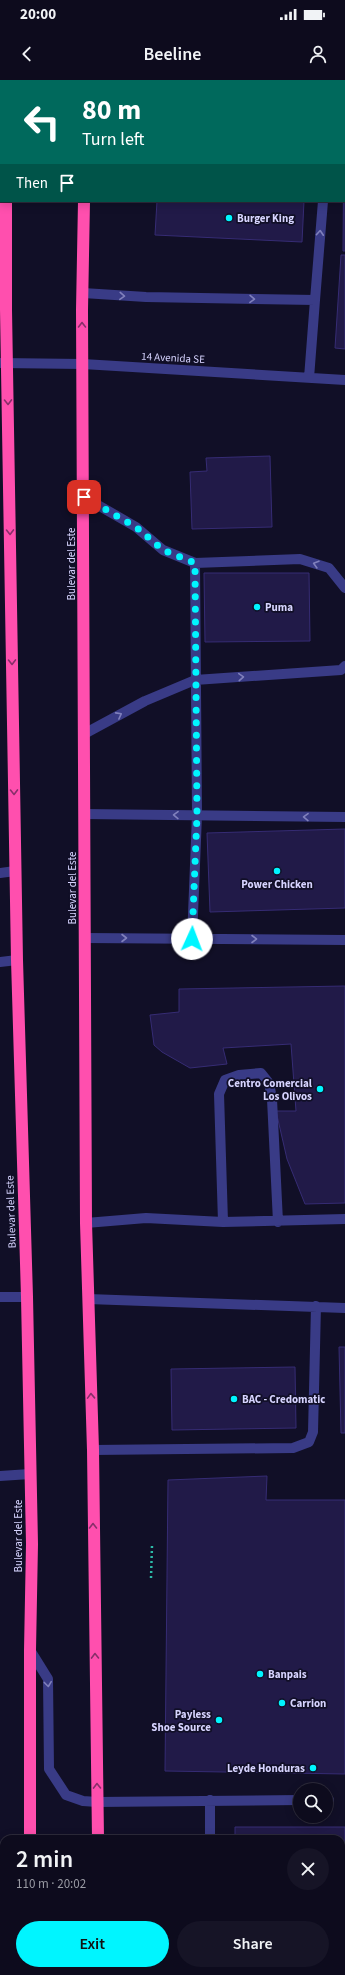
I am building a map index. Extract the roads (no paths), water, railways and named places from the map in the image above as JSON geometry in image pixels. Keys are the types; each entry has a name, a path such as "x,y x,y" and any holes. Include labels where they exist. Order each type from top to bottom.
{"highway":[{"name":"Bulevar del Este","path":"6,202 4,363 32,1544 30,1650 30,1835"},
{"name":"Bulevar del Este","path":"84,202 82,364 84,497 86,1223 93,1450 98,1835"}],"street":[{"path":"309,378 323,202"},
{"path":"83,293 146,297 315,300"},
{"name":"14 Avenida SE","path":"4,363 82,364 345,380"},
{"path":"84,497 136,527 163,550 195,563 300,559 329,568 345,588"},
{"path":"192,939 197,815 195,563"},
{"path":"84,734 145,701 195,680 341,670 345,666"},
{"path":"84,814 345,817"},
{"path":"0,873 15,871"},
{"path":"85,938 345,940"},
{"path":"0,962 17,960"},
{"path":"223,1222 219,1094 226,1080 239,1075 260,1073 269,1082 272,1099 278,1222"},
{"path":"86,1223 146,1218 223,1222 278,1222 345,1218"},
{"path":"0,1298 27,1297"},
{"path":"88,1299 345,1308"},
{"path":"93,1450 293,1448 309,1442 312,1432 316,1306"},
{"path":"0,1476 30,1474"},
{"path":"30,1650 48,1680 49,1769 66,1795 83,1801 97,1802 293,1800"},
{"path":"210,1800 210,1835"}],"place":[{"name":"Burger King","path":"229,218"},
{"name":"Puma","path":"257,607"},
{"name":"Power Chicken","path":"277,871"},
{"name":"Centro Comercial Los Olivos","path":"320,1089"},
{"name":"BAC - Credomatic","path":"234,1399"},
{"name":"Banpais","path":"260,1674"},
{"name":"Carrion","path":"282,1703"},
{"name":"Payless Shoe Source","path":"219,1720"},
{"name":"Leyde Honduras","path":"313,1768"}]}
